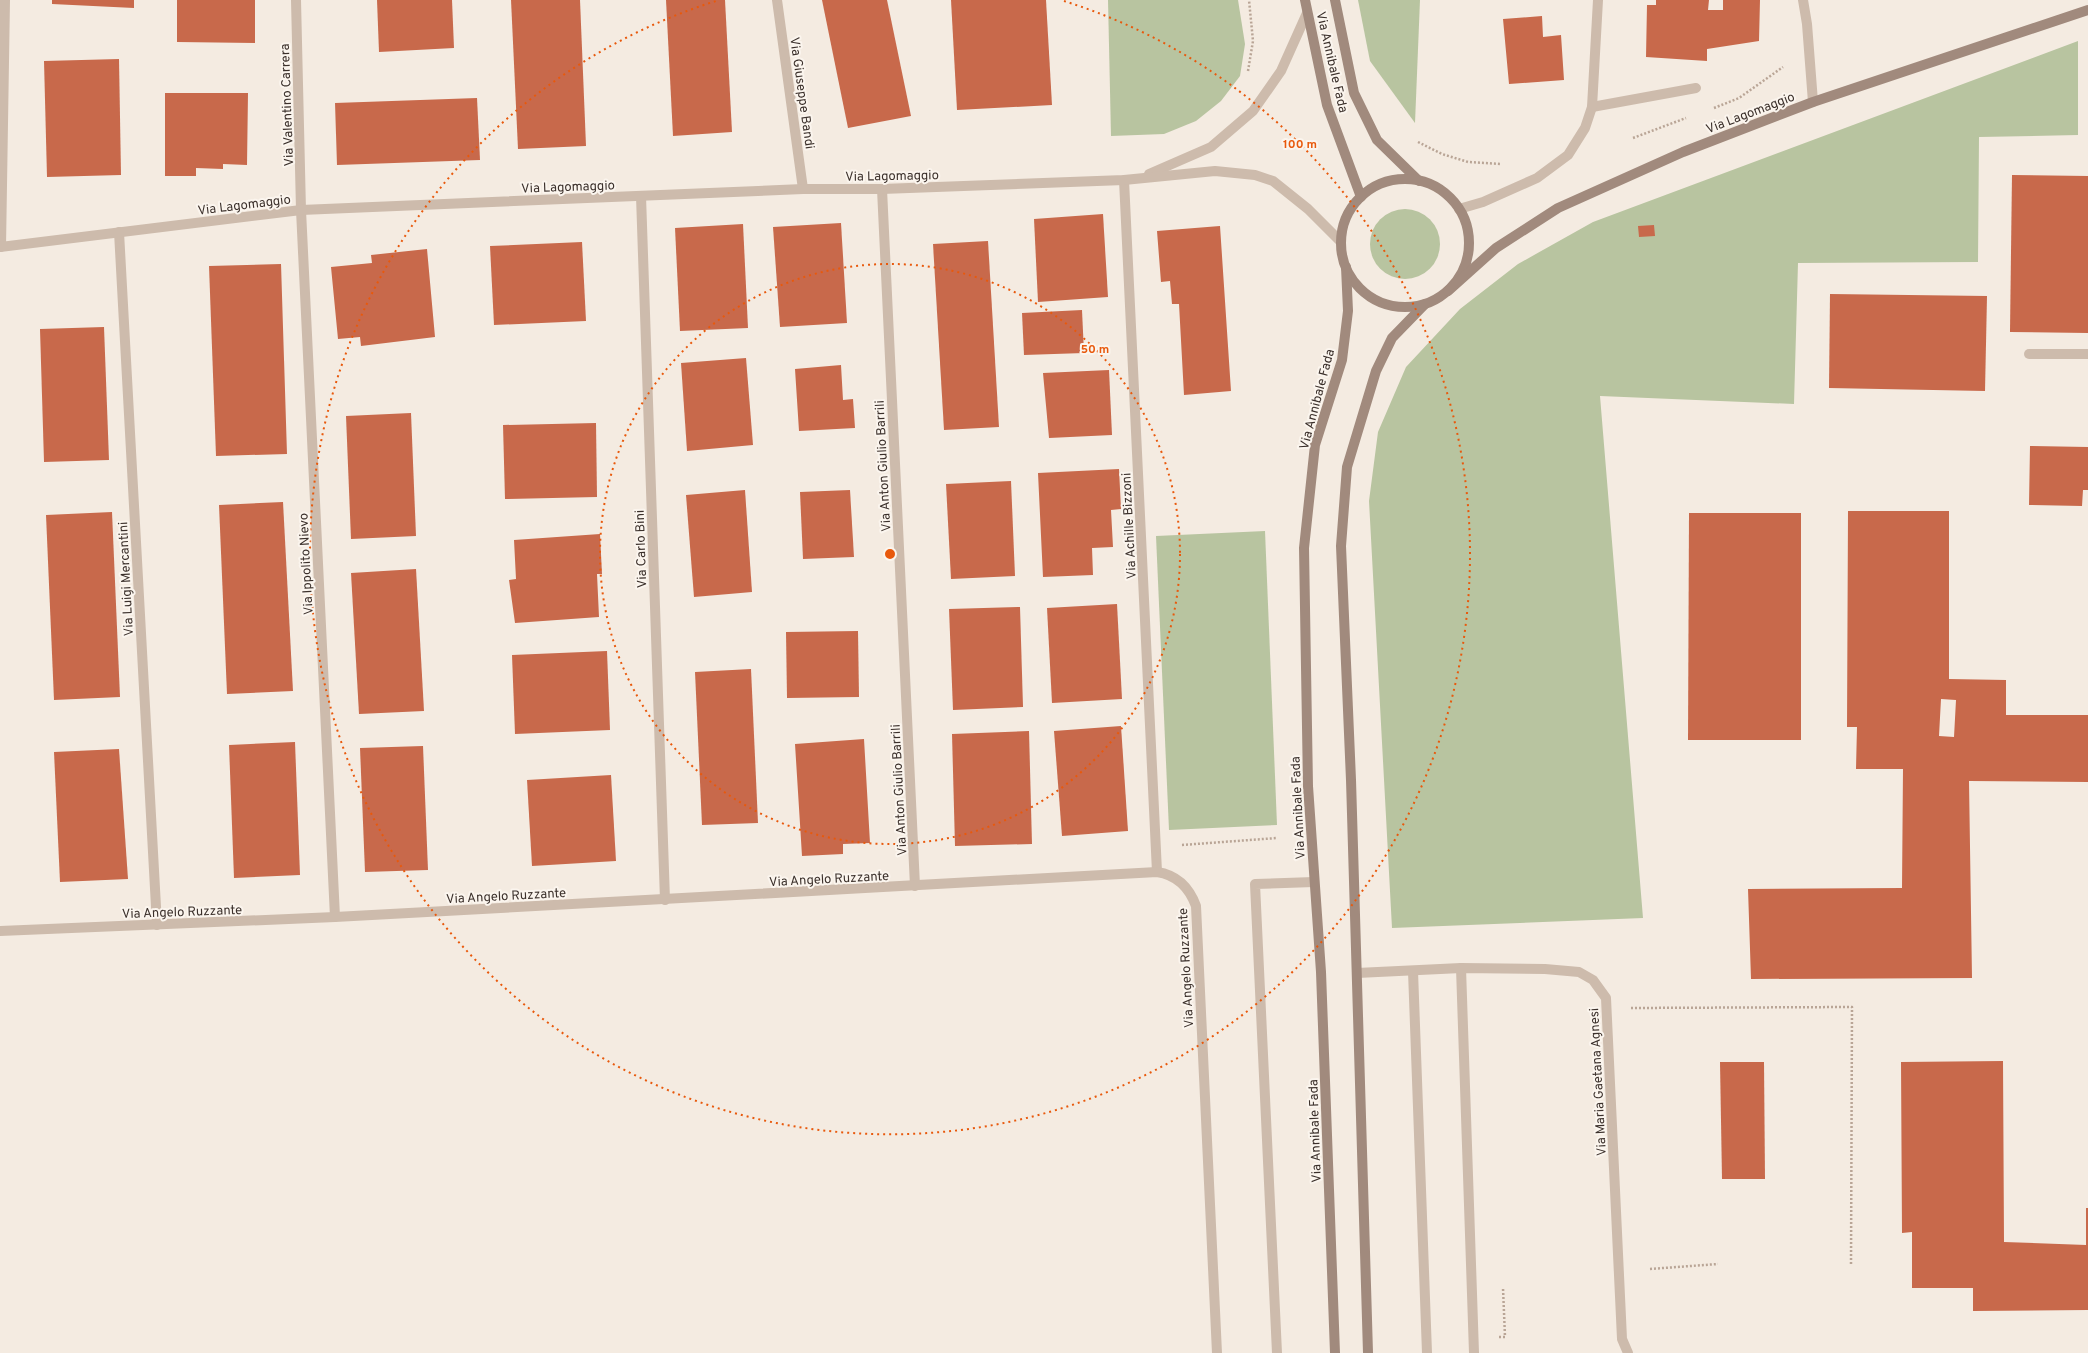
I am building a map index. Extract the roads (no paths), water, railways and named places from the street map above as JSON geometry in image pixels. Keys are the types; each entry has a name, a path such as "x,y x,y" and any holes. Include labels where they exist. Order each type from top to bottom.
{"main road":[{"name":"Via Annibale Fada","path":"1305,0 1327,105 1361,197"},
{"name":"Via Annibale Fada","path":"1335,0 1354,93 1377,140 1419,181"},
{"name":"Via Lagomaggio","path":"1448,291 1496,248 1558,208 1684,152 1813,102 2088,10"},
{"path":"1368,1353 1357,974 1341,546 1346,467 1376,370 1392,338 1425,304 1448,291 1464,270 1468,257 1468,232 1459,209 1442,191 1419,181 1406,180 1383,184 1361,197 1347,218 1341,242 1346,267 1359,288 1379,302 1405,308 1425,304"},
{"name":"Via Annibale Fada","path":"1335,1353 1321,972 1308,786 1304,548 1315,445 1342,360 1348,311 1346,267"}],"street":[{"path":"0,247 6,0"},
{"name":"Via Valentino Carrera","path":"296,0 301,210"},
{"name":"Via Giuseppe Bandi","path":"777,0 803,189"},
{"path":"1459,209 1482,202 1537,178 1568,155 1585,128 1592,107 1598,0"},
{"path":"1803,0 1808,24 1813,102"},
{"name":"Via Lagomaggio","path":"1140,178 1211,147 1253,111 1281,71 1308,13"},
{"path":"1592,107 1696,88"},
{"name":"Via Lagomaggio","path":"0,247 301,210 803,189 882,189 1124,180 1215,171 1255,175 1273,181 1308,209 1341,242"},
{"name":"Via Achille Bizzoni","path":"1124,180 1157,872"},
{"name":"Via Anton Giulio Barrili","path":"882,189 915,886"},
{"name":"Via Carlo Bini","path":"641,196 665,900"},
{"name":"Via Ippolito Nievo","path":"301,210 335,917"},
{"name":"Via Luigi Mercantini","path":"119,232 157,925"},
{"path":"2029,354 2088,354"},
{"name":"Via Angelo Ruzzante","path":"0,931 335,917 1157,872 1168,874 1184,885 1192,894 1196,906 1218,1353"},
{"path":"1277,1353 1255,884 1314,882"},
{"path":"1461,968 1474,1353"},
{"name":"Via Maria Gaetana Agnesi","path":"1357,974 1461,968 1545,969 1579,972 1593,980 1606,998 1622,1339 1628,1353"},
{"path":"1413,971 1427,1353"}]}
